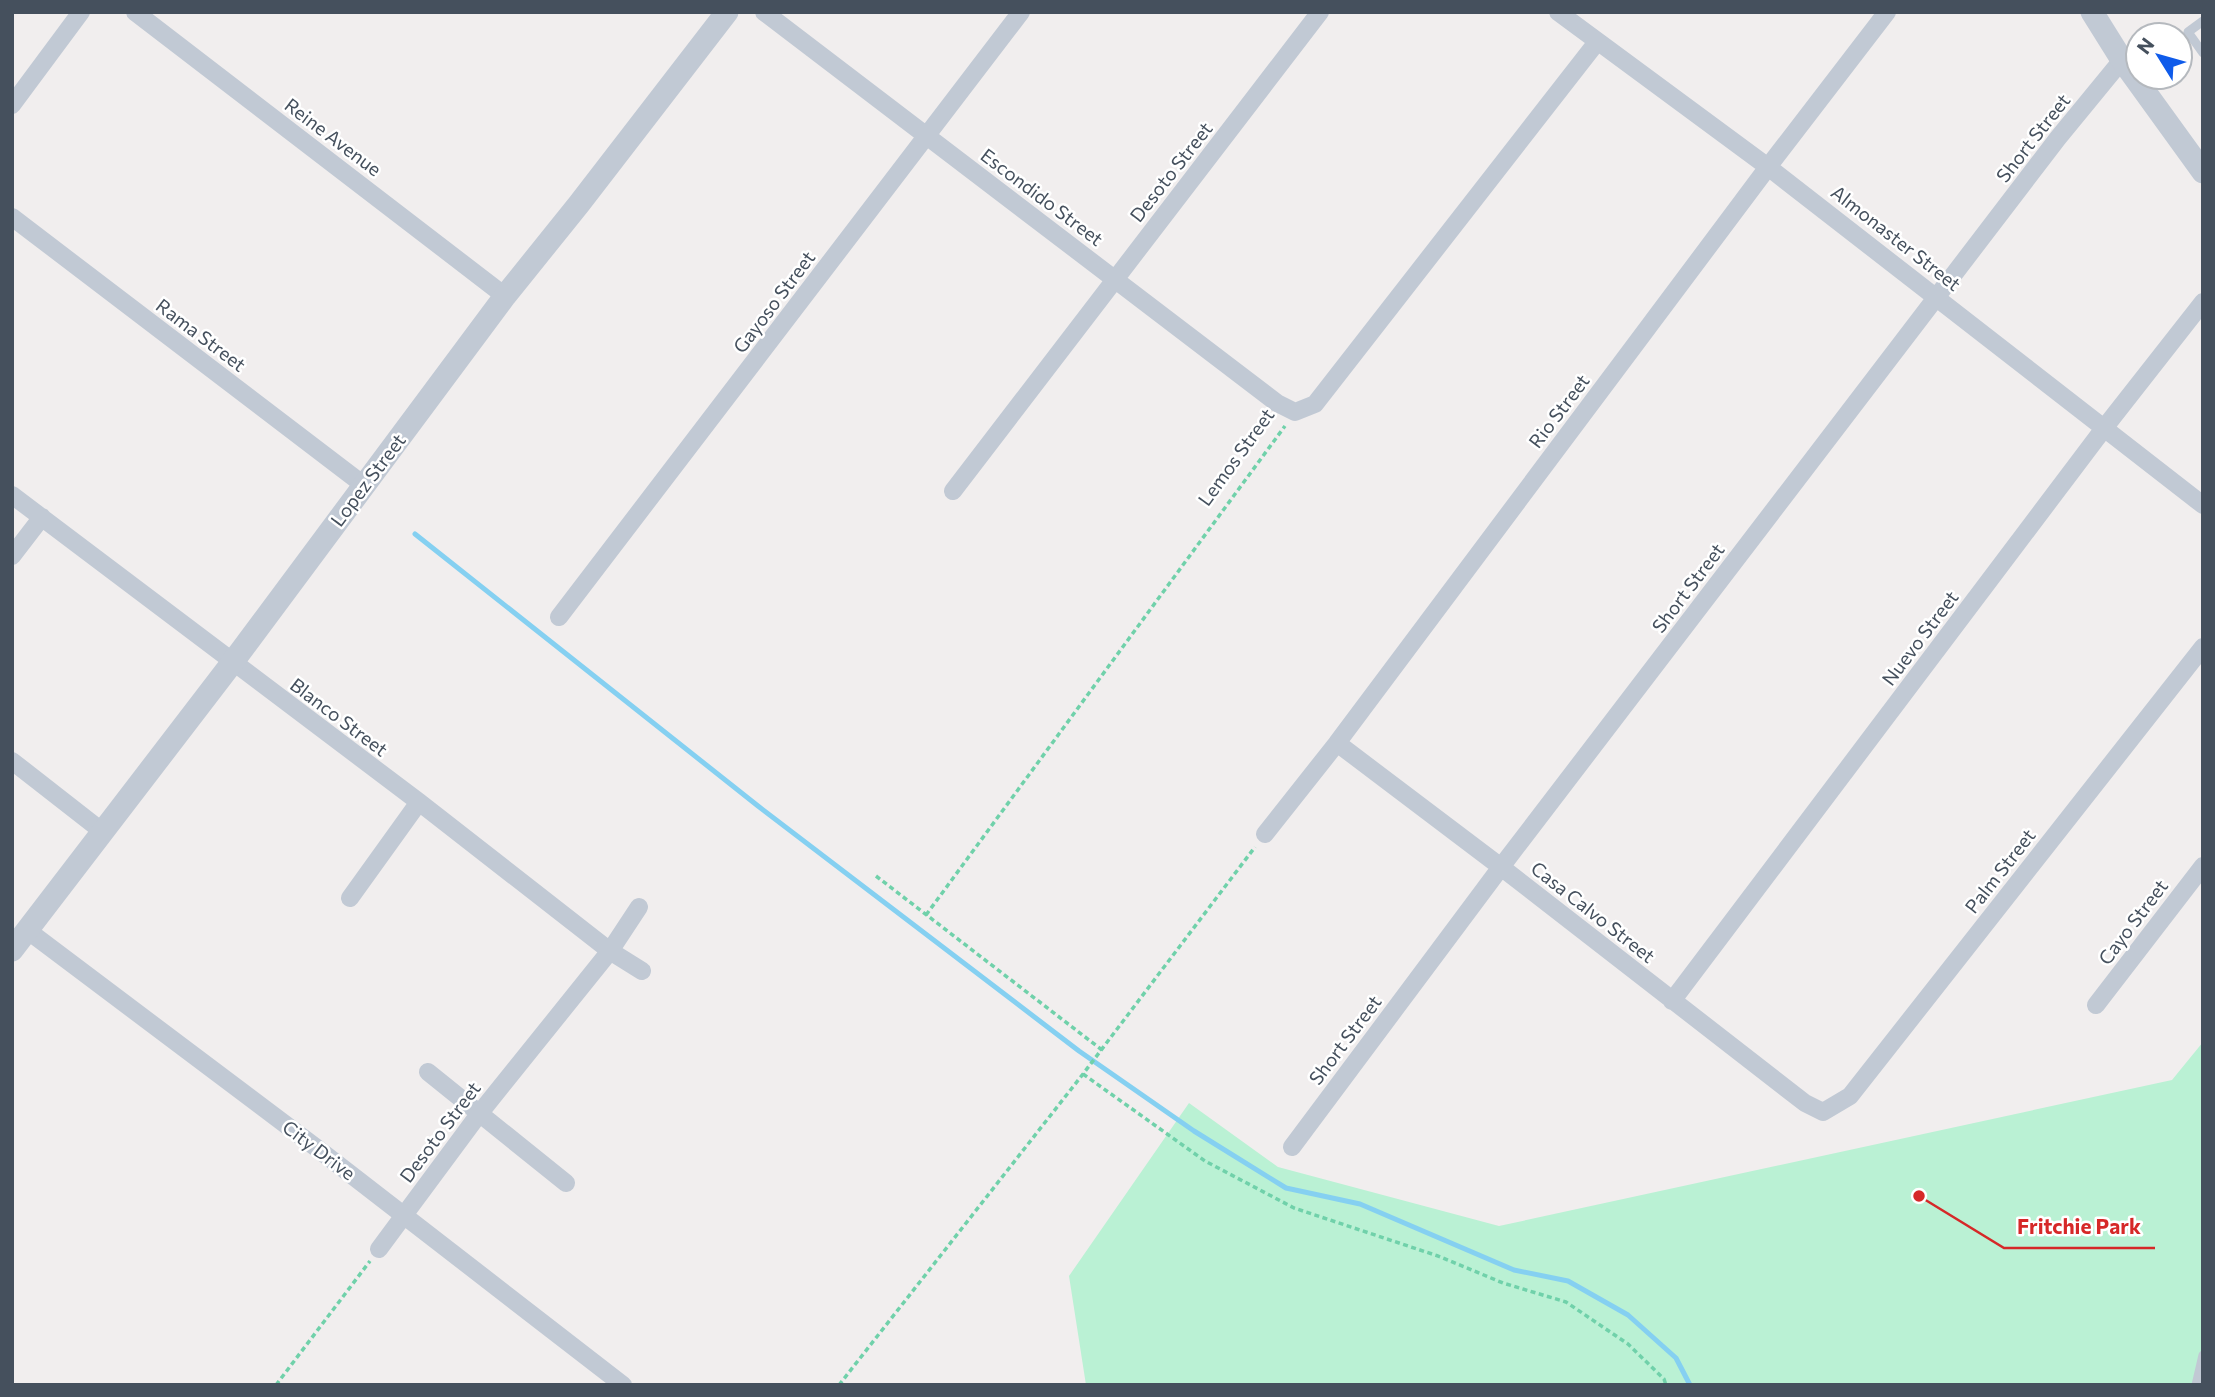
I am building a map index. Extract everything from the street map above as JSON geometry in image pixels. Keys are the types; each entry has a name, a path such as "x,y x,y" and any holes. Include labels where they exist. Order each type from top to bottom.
{"street":[{"path":"12,105 81,12"},
{"name":"Reine Avenue","path":"135,12 505,296"},
{"name":"Lopez Street","path":"12,950 20,925 103,832 505,296 727,12"},
{"name":"Escondido Street","path":"764,12 1277,403 1295,412"},
{"name":"Gayoso Street","path":"559,617 1021,12"},
{"name":"Desoto Street","path":"953,491 1321,12"},
{"name":"Almonaster Street","path":"1558,12 1769,167 2203,505"},
{"name":"Rio Street","path":"1265,834 1337,743 1888,12"},
{"path":"2092,12 2122,60 2203,172"},
{"name":"Lemos Street","path":"1295,412 1315,404 1597,42"},
{"name":"Short Street","path":"1292,1146 1501,867 2058,138 2122,60"},
{"name":"Rama Street","path":"12,217 365,486"},
{"name":"Nuevo Street","path":"1672,1001 2105,427 2203,302"},
{"name":"Blanco Street","path":"12,495 419,802 610,951 642,971"},
{"path":"12,556 42,517"},
{"name":"Palm Street","path":"1823,1112 1850,1096 2203,647"},
{"name":"Casa Calvo Street","path":"1337,743 1805,1103 1823,1112"},
{"path":"12,761 103,832"},
{"path":"350,898 419,802"},
{"name":"Cayo Street","path":"2096,1004 2203,866"},
{"name":"Desoto Street","path":"379,1249 479,1114 610,951 639,906"},
{"name":"City Drive","path":"20,925 405,1216 623,1385"},
{"path":"428,1072 566,1183"}],"lane":[{"path":"2203,21 2188,32 2203,53"},
{"path":"2196,1385 2203,1355"}],"path":[{"name":"Lemos Street","path":"926,915 1295,412"},
{"path":"839,1385 1102,1050 1265,834"},
{"path":"876,876 1102,1050"},
{"path":"1083,1074 1205,1161 1294,1208 1438,1255 1503,1283 1566,1302 1628,1344 1664,1379 1666,1385"},
{"path":"276,1385 379,1249"}],"green space":[{"path":"2203,1042 2203,1385 1086,1385 1069,1276 1189,1103 1278,1167 1499,1226 2172,1080"}],"waterway":[{"path":"415,534 758,806 1079,1051 1194,1131 1286,1188 1360,1204 1514,1270 1568,1281 1628,1315 1676,1358 1690,1385"}],"place":[{"name":"Fritchie Park","path":"1919,1196"}]}
